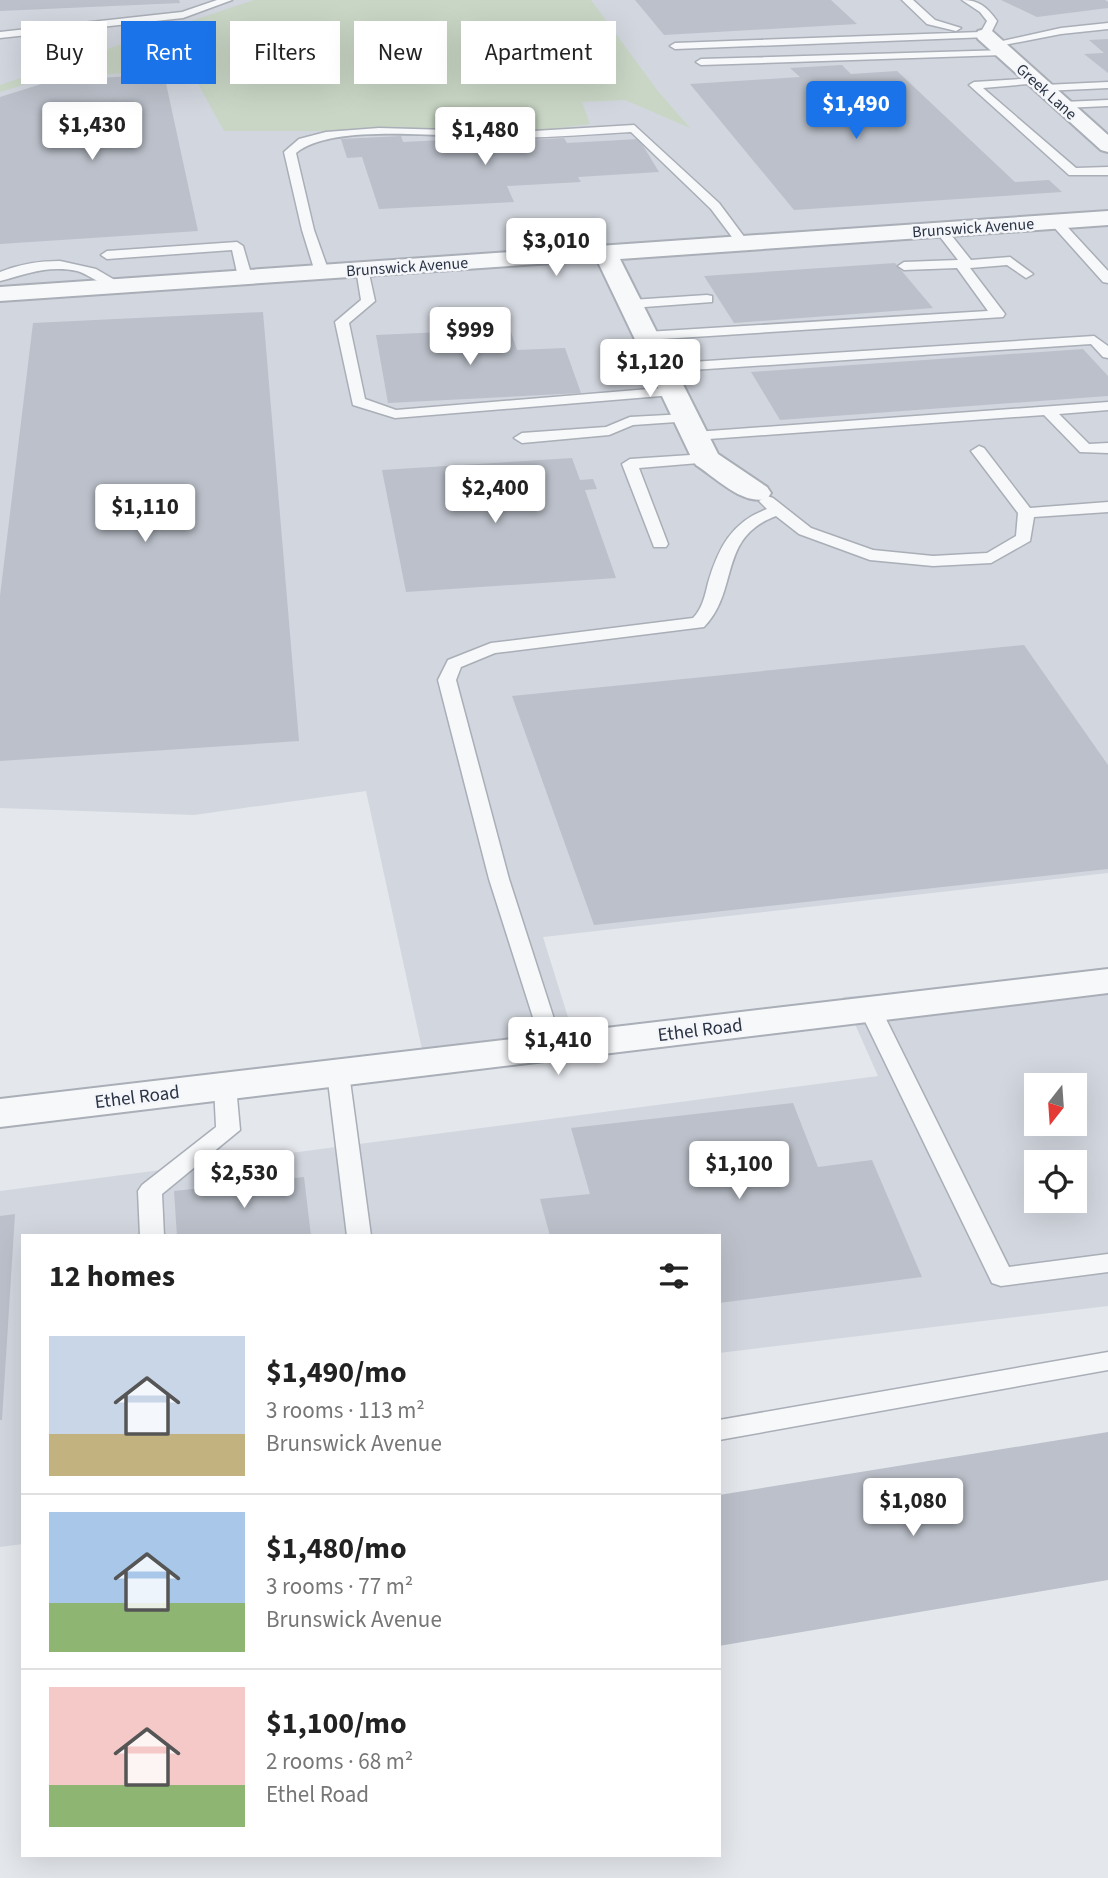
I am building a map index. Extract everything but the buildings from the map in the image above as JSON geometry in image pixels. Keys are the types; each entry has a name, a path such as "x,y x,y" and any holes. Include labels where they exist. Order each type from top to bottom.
{"street":[{"name":"Greek Lane","path":"994,44 1108,146"},
{"name":"Brunswick Avenue","path":"0,294 1108,218"},
{"path":"605,252 695,438 757,493"},
{"name":"Ethel Road","path":"0,1113 1108,981"}],"lane":[{"path":"0,35 183,15 227,0"},
{"path":"907,0 931,22 994,44"},
{"path":"967,0 984,10 992,21 994,44"},
{"path":"701,62 994,44 1061,31 1108,26"},
{"path":"675,46 912,36 994,44"},
{"path":"1108,85 974,85 1073,172 1108,171"},
{"path":"1063,105 1108,103"},
{"path":"322,271 308,230 290,152 303,141 326,135 379,131 517,135 634,128 715,206 742,242"},
{"path":"1056,222 1108,279"},
{"path":"646,336 998,314 940,229"},
{"path":"107,255 237,246 245,277"},
{"path":"904,266 1010,261 1026,274"},
{"path":"0,277 23,268 57,266 92,271 107,277 118,286"},
{"path":"362,269 368,300 342,322 358,402 395,414 673,391"},
{"path":"631,304 707,299"},
{"path":"662,368 1094,340 1108,354"},
{"path":"660,544 630,464 695,438 1108,406"},
{"path":"1048,411 1085,449 1108,448"},
{"path":"522,438 610,431 630,421 695,438"},
{"path":"757,493 805,531 870,555 933,561 991,558 1024,538 1026,513 979,451"},
{"path":"1026,513 1108,507"},
{"path":"552,1047 499,879 447,680 454,664 491,648 698,623 708,614 725,554 744,524 778,510"},
{"path":"870,1009 1001,1277 1108,1264"},
{"path":"338,1073 359,1234"},
{"path":"152,1234 150,1191 228,1130 225,1086"},
{"path":"721,1430 1108,1361"}],"shaded area":[{"path":"0,0 1108,0 1108,873 543,937 572,1030 422,1049 366,791 194,815 0,808"},
{"path":"1108,977 1108,1306 721,1353 721,1234 21,1234 21,1544 0,1547 0,1191 878,1076 843,997"}],"green space":[{"path":"254,0 591,0 606,21 461,21 461,84 616,84 616,34 657,90 690,128 625,100 582,102 590,124 536,131 224,131 198,84 216,84 216,21 191,21"},
{"path":"121,45 121,73 107,74 107,49"},
{"path":"21,78 21,84 26,84 0,92 0,85"}]}
